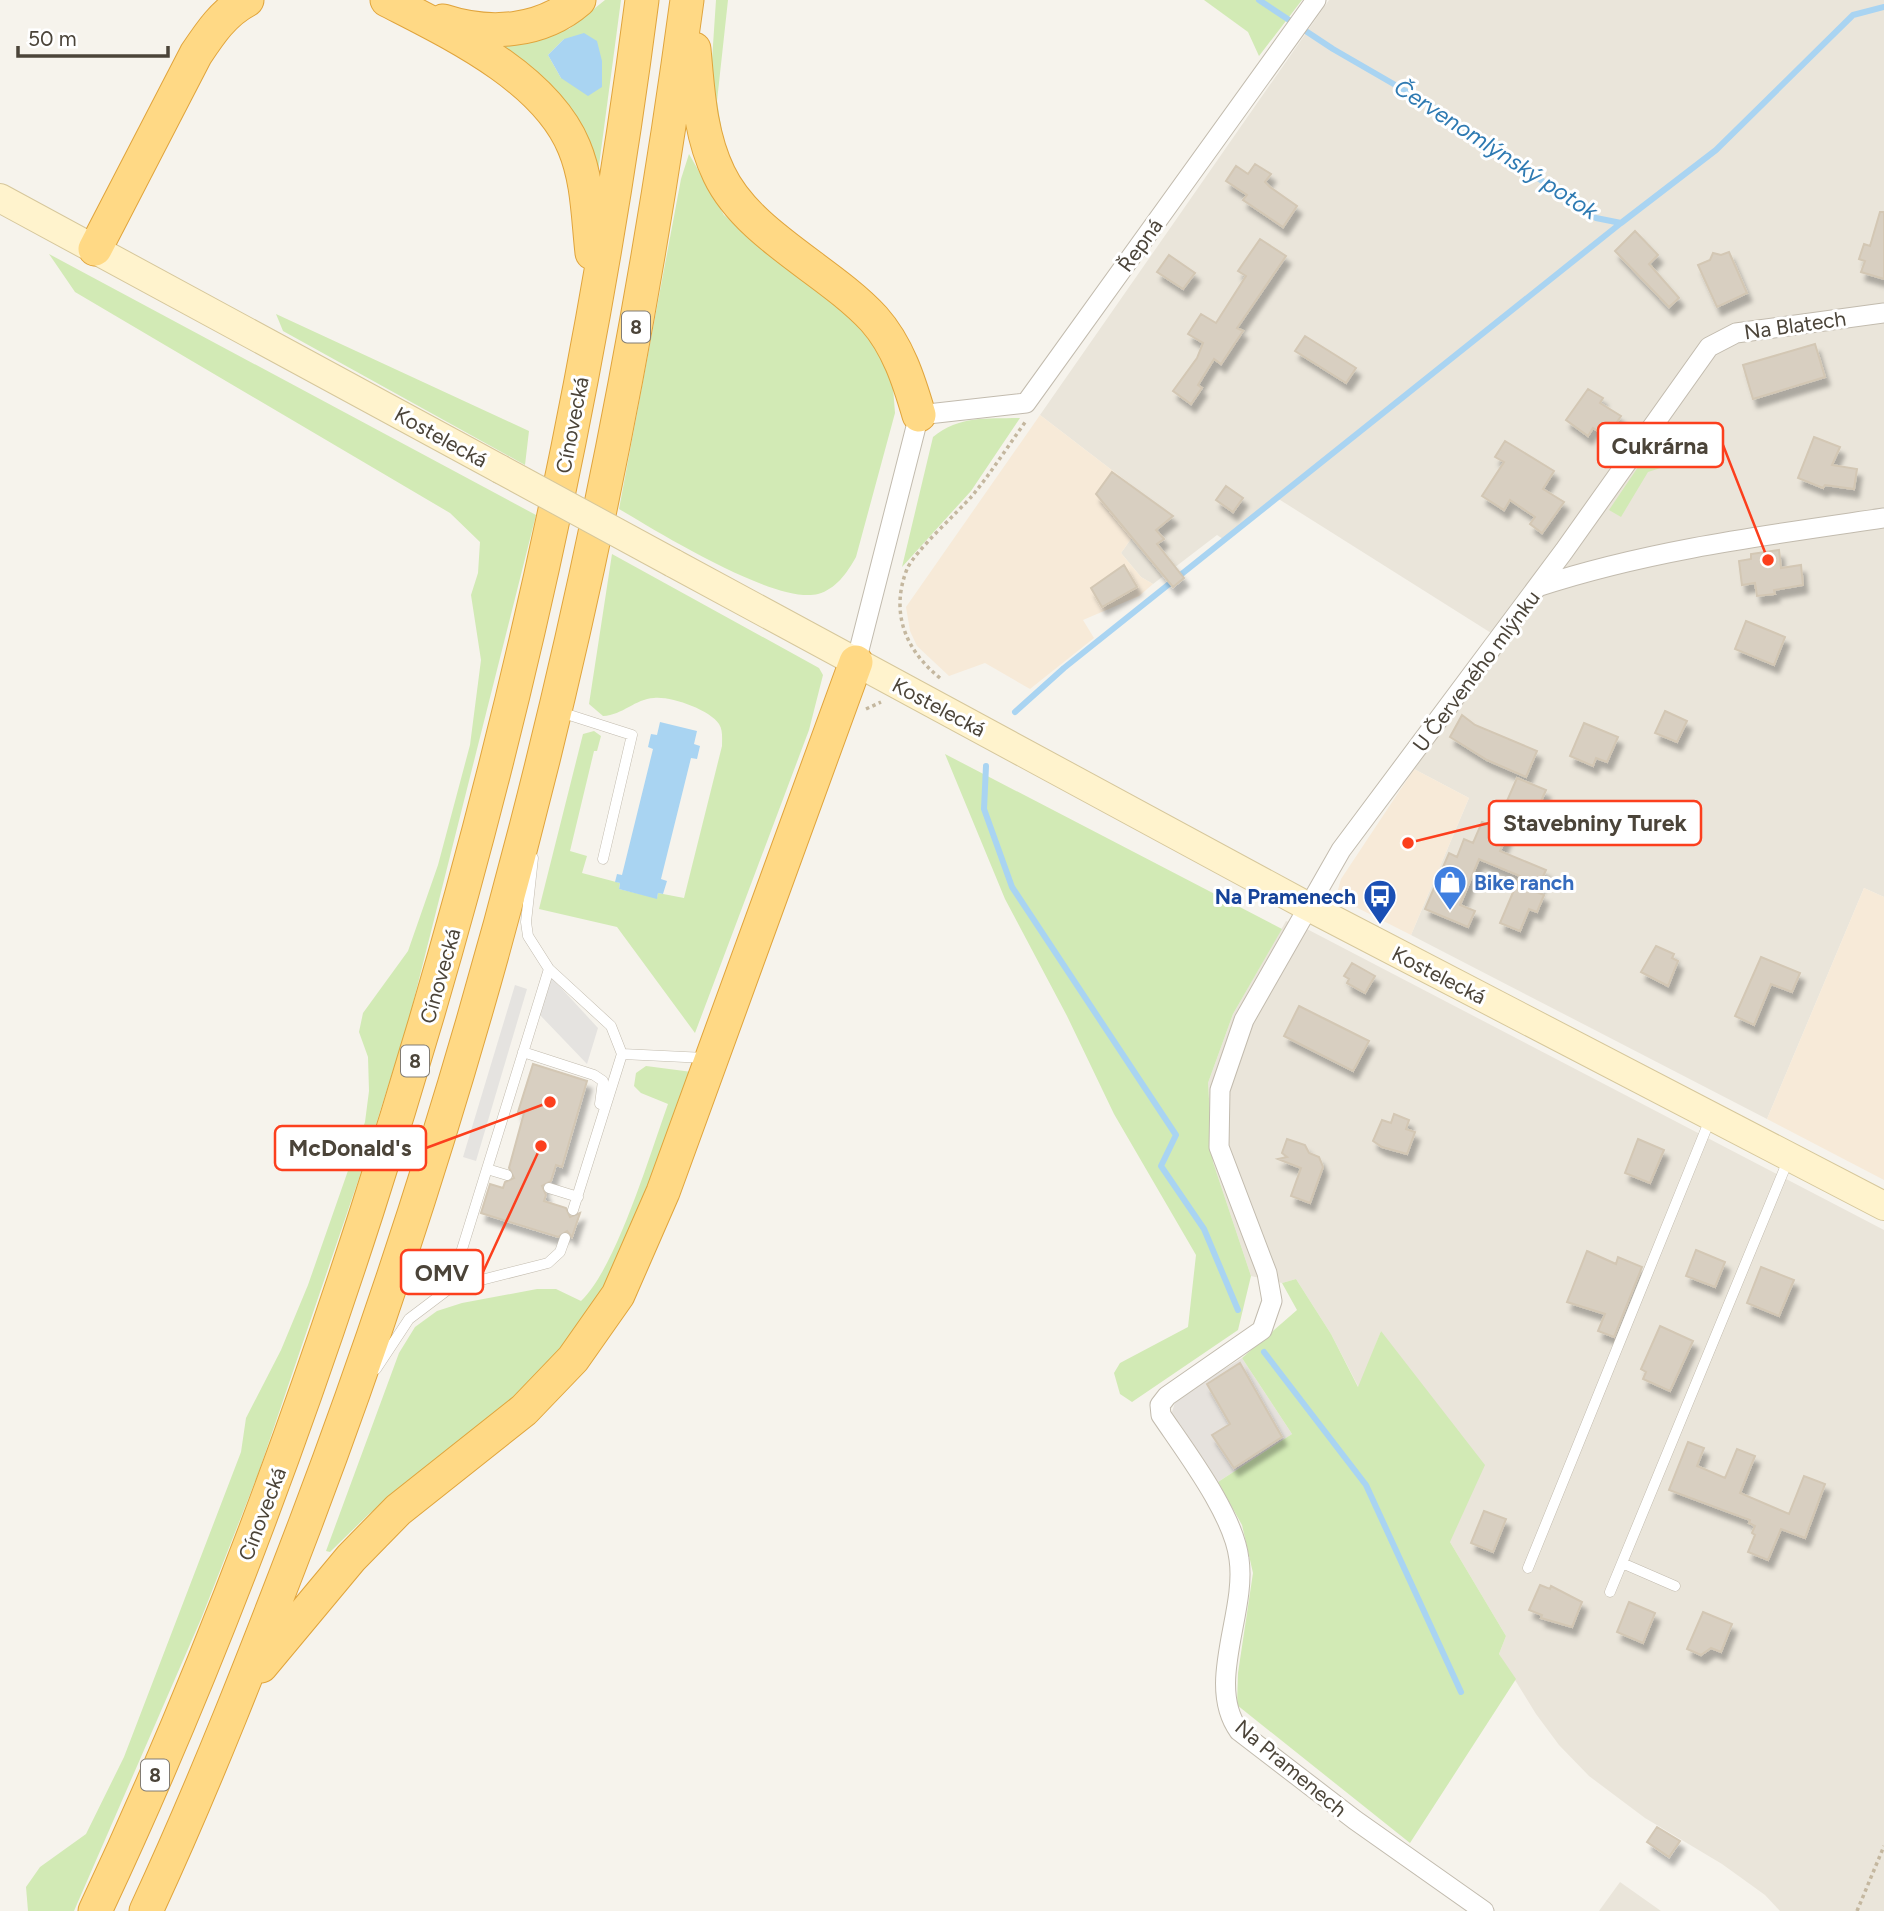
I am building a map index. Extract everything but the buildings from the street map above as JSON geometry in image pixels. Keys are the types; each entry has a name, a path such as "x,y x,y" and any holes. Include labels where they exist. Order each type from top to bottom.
{"highway":[{"path":"95,249 196,54 214,28 236,6 247,0"},
{"path":"397,5 452,24 493,31 522,28 548,20 579,0"},
{"name":"Cínovecká","path":"95,1911 253,1541 318,1361 414,1062 460,907 516,685 564,467 597,295 642,0"},
{"path":"688,0 704,135 719,175 739,205 849,294 876,321 896,350 919,415"},
{"name":"Cínovecká","path":"146,1911 244,1687 346,1417 427,1175 499,933 556,710 605,490 672,113 688,0"},
{"path":"397,5 522,79 548,104 563,125 583,175 597,295"},
{"path":"244,1687 351,1558 398,1510 524,1410 573,1359 618,1295 663,1192 856,662"}],"main road":[{"name":"Kostelecká","path":"0,198 1307,906 1884,1206"}],"street":[{"name":"Řepná","path":"1026,403 1316,0"},
{"name":"Na Blatech","path":"1537,586 1709,347 1736,333 1884,313"},
{"path":"856,662 919,415 1026,403"},
{"name":"U Červeného mlýnku","path":"1307,906 1333,876 1537,586 1586,571 1665,555 1884,518"},
{"name":"Na Pramenech","path":"1307,906 1244,1020 1220,1090 1219,1147 1267,1273 1272,1301 1268,1319 1250,1340 1167,1396 1160,1405 1161,1415 1231,1529 1239,1556 1241,1581 1225,1680 1226,1704 1231,1719 1240,1731 1355,1820 1484,1911"}],"lane":[{"path":"556,710 632,735 603,859"},
{"path":"543,763 526,922 528,936 549,969 611,1026 622,1054 573,1210"},
{"path":"450,1288 549,969"},
{"path":"523,1052 581,1070 603,1081 603,1093 585,1154 586,1169"},
{"path":"622,1054 712,1058"},
{"path":"1528,1568 1711,1117"},
{"path":"1610,1592 1790,1157"},
{"path":"487,1169 507,1175"},
{"path":"549,1188 578,1197"},
{"path":"346,1417 402,1328 417,1311 450,1288 548,1263 560,1252 565,1238"},
{"path":"1622,1563 1675,1586"}],"path":[{"path":"932,672 911,650 901,629 900,604 908,567 974,494 1029,417 1026,403"},
{"path":"1857,1911 1884,1846"}],"shaded area":[{"path":"1329,0 1884,0 1884,897 1864,888 1767,1119 1411,935 1469,798 1414,769 1507,643 1277,498 1223,539 1217,535 1153,584 1141,577 1121,553 1156,504 1040,415"},
{"path":"1040,415 1156,504 1121,553 1141,577 1153,584 1139,596 1083,620 1094,638 1030,689 985,663 949,676 917,646 910,631 906,607"},
{"path":"1414,769 1469,798 1411,935 1336,897 1341,879"},
{"path":"1864,888 1884,897 1884,1180 1767,1119"},
{"path":"1286,921 1305,928 1884,1230 1884,1911 1780,1911 1765,1895 1722,1864 1645,1818 1589,1776 1559,1745 1536,1714 1499,1654 1506,1636 1450,1542 1381,1331 1359,1388 1331,1334 1296,1279 1282,1283 1251,1276 1213,1162 1208,1083 1233,1014"},
{"path":"551,977 598,1028 587,1064 539,1014"},
{"path":"515,985 527,989 476,1161 463,1157"},
{"path":"1242,1358 1292,1434 1218,1482 1172,1412 1176,1399"},
{"path":"1620,1882 1661,1911 1599,1911"}],"green space":[{"path":"605,0 621,0 598,173 593,152 574,117 547,88 499,49 500,43 569,29","holes":["564,39 561,78 548,55"]},
{"path":"716,0 728,0 717,101 725,152 710,90"},
{"path":"1204,0 1302,0 1259,56 1248,32"},
{"path":"689,154 724,215 791,272 868,331 892,374 895,413 856,557 836,584 818,594 799,594 775,589 747,578 688,549 619,509 681,179"},
{"path":"49,254 536,515 408,1023 359,1178 258,1474 201,1619 74,1911 28,1911 26,1887 40,1867 86,1834 124,1757 241,1452 246,1418 281,1350 308,1285 365,1122 369,1091 368,1057 359,1032 363,1013 408,951 438,865 470,745 481,660 471,595 478,573 480,542 450,513 75,292"},
{"path":"276,314 529,431 525,465 283,331"},
{"path":"1020,418 971,491 902,567 933,437 964,422"},
{"path":"1661,433 1673,464 1648,472 1621,517 1609,510"},
{"path":"612,554 819,668 823,675 809,730 695,1033 617,927 539,909 583,734 594,731 601,736 597,751 594,751 570,851 587,856 582,873 620,883 619,889 657,898 658,893 684,898 722,746 719,724 699,709 680,702 661,698 647,699 617,713 603,716 589,704"},
{"path":"945,754 1282,929 1233,1014 1208,1083 1213,1162 1251,1276 1238,1330 1132,1402 1120,1394 1114,1373 1120,1363 1188,1327 1196,1255 1114,1114 1067,1016 1005,899"},
{"path":"646,1066 692,1072 621,1259 580,1332 503,1410 369,1514 330,1552 326,1551 399,1353 415,1327 437,1311 462,1303 537,1289 556,1289 581,1301 594,1285 631,1209 668,1104 641,1093 634,1086 636,1073"},
{"path":"1296,1279 1331,1334 1358,1387 1381,1331 1485,1465 1450,1542 1506,1636 1499,1654 1516,1679 1410,1843 1237,1705 1238,1673 1253,1573 1242,1525 1218,1482 1292,1434 1242,1358 1297,1310 1282,1283"}],"water":[{"path":"584,33 597,41 602,61 602,87 588,96 561,78 548,55 564,39"},
{"path":"660,722 697,731 694,744 700,746 697,759 691,758 661,879 667,881 663,894 658,893 657,899 619,889 620,883 615,882 617,874 622,875 653,749 648,747 651,734 657,735"}],"waterway":[{"name":"Červenomlýnský potok","path":"1259,0 1333,49 1442,112 1596,218 1621,223 1716,150 1853,15 1884,7"},
{"path":"1015,712 1064,668 1621,223"},
{"path":"986,766 984,809 1012,887 1176,1135 1161,1166 1204,1229 1238,1310"},
{"path":"1264,1352 1366,1485 1461,1692"}],"place":[{"name":"Cukrárna","path":"1768,560"},
{"name":"Stavebniny Turek","path":"1408,843"},
{"name":"Bike ranch","path":"1450,912"},
{"name":"Na Pramenech","path":"1380,926"},
{"name":"McDonald's","path":"550,1102"},
{"name":"OMV","path":"541,1146"}]}
